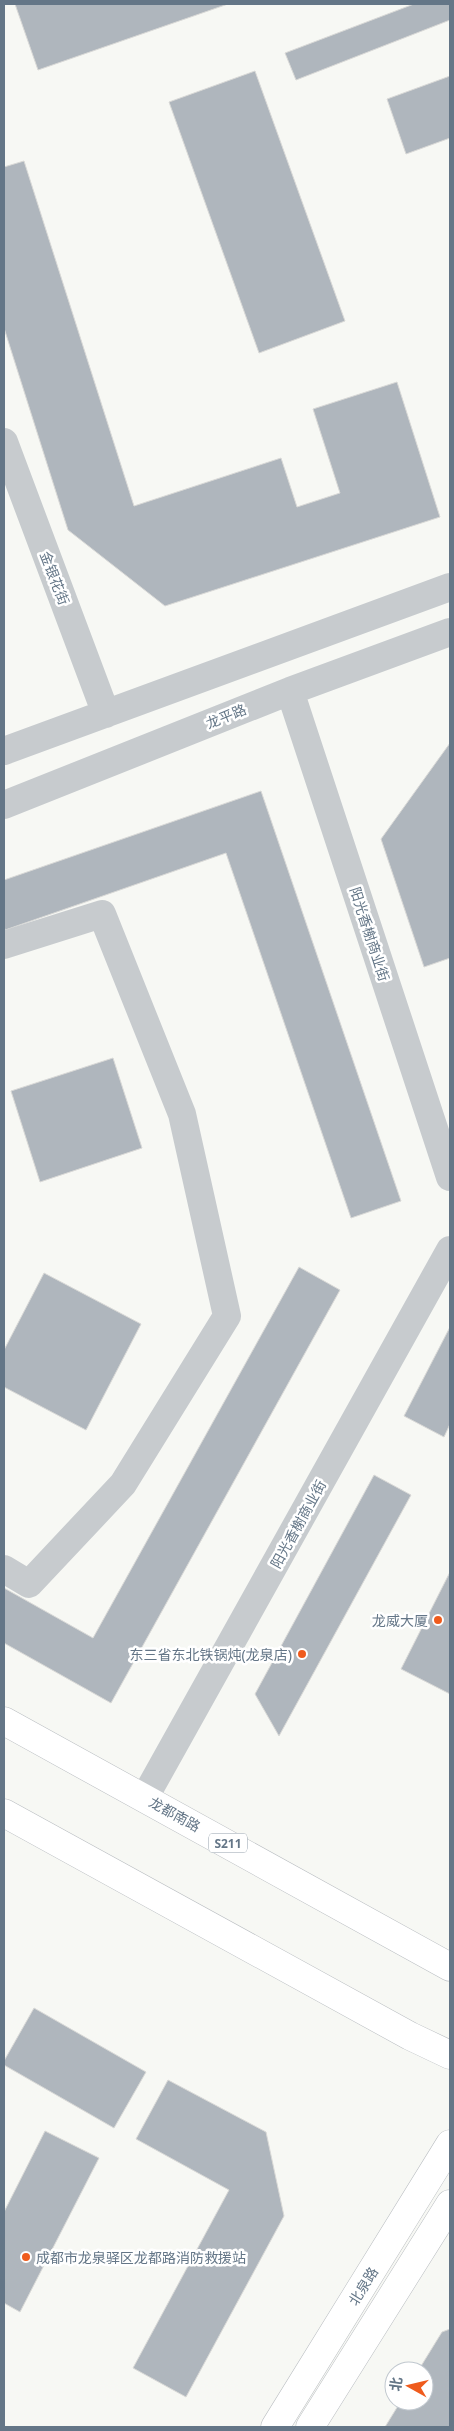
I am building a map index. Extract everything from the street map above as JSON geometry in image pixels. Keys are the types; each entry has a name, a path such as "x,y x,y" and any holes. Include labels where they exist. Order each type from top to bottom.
{"main road":[{"name":"龙都南路","path":"4,1721 145,1797 450,1967"},
{"path":"4,1813 410,2036 450,2055"},
{"name":"北泉路","path":"275,2427 450,2144"},
{"path":"310,2427 450,2204"}],"street":[{"name":"金银花街","path":"4,442 106,714"},
{"path":"4,752 450,587"},
{"name":"龙平路","path":"4,805 290,691 450,632"},
{"name":"阳光香榭商业街","path":"290,691 450,1177"},
{"path":"4,945 102,914 182,1114 227,1316 124,1484 29,1584 4,1569"},
{"name":"阳光香榭商业街","path":"145,1797 450,1250"}],"building":[{"path":"15,4 228,4 38,70"},
{"path":"414,4 450,4 450,20 296,80 285,53"},
{"path":"255,71 345,321 259,353 169,102"},
{"path":"450,76 450,138 406,154 387,99"},
{"path":"24,161 134,506 281,458 297,507 340,493 313,409 397,382 440,517 165,606 68,530 4,328 4,167"},
{"path":"450,743 450,958 424,967 381,839"},
{"path":"261,791 401,1201 351,1218 226,853 5,930 4,880"},
{"path":"113,1058 142,1148 40,1182 11,1091"},
{"path":"299,1267 340,1290 111,1703 4,1643 4,1588 93,1638"},
{"path":"44,1273 141,1324 86,1430 4,1387 4,1350"},
{"path":"450,1327 450,1424 444,1437 404,1416"},
{"path":"374,1475 411,1495 279,1736 255,1694"},
{"name":"龙威大厦","path":"450,1572 450,1694 401,1669"},
{"path":"34,2008 146,2072 114,2128 4,2065 4,2061"},
{"path":"168,2080 266,2132 284,2216 186,2397 133,2368 229,2190 136,2139"},
{"name":"成都市龙泉驿区龙都路消防救援站","path":"45,2131 99,2158 20,2312 4,2303 4,2212"},
{"path":"450,2329 450,2427 385,2427 395,2411 434,2411 434,2361 424,2361 442,2332"}],"place":[{"name":"龙威大厦","path":"438,1620"},
{"name":"东三省东北铁锅炖(龙泉店)","path":"302,1654"},
{"name":"成都市龙泉驿区龙都路消防救援站","path":"26,2257"}]}
